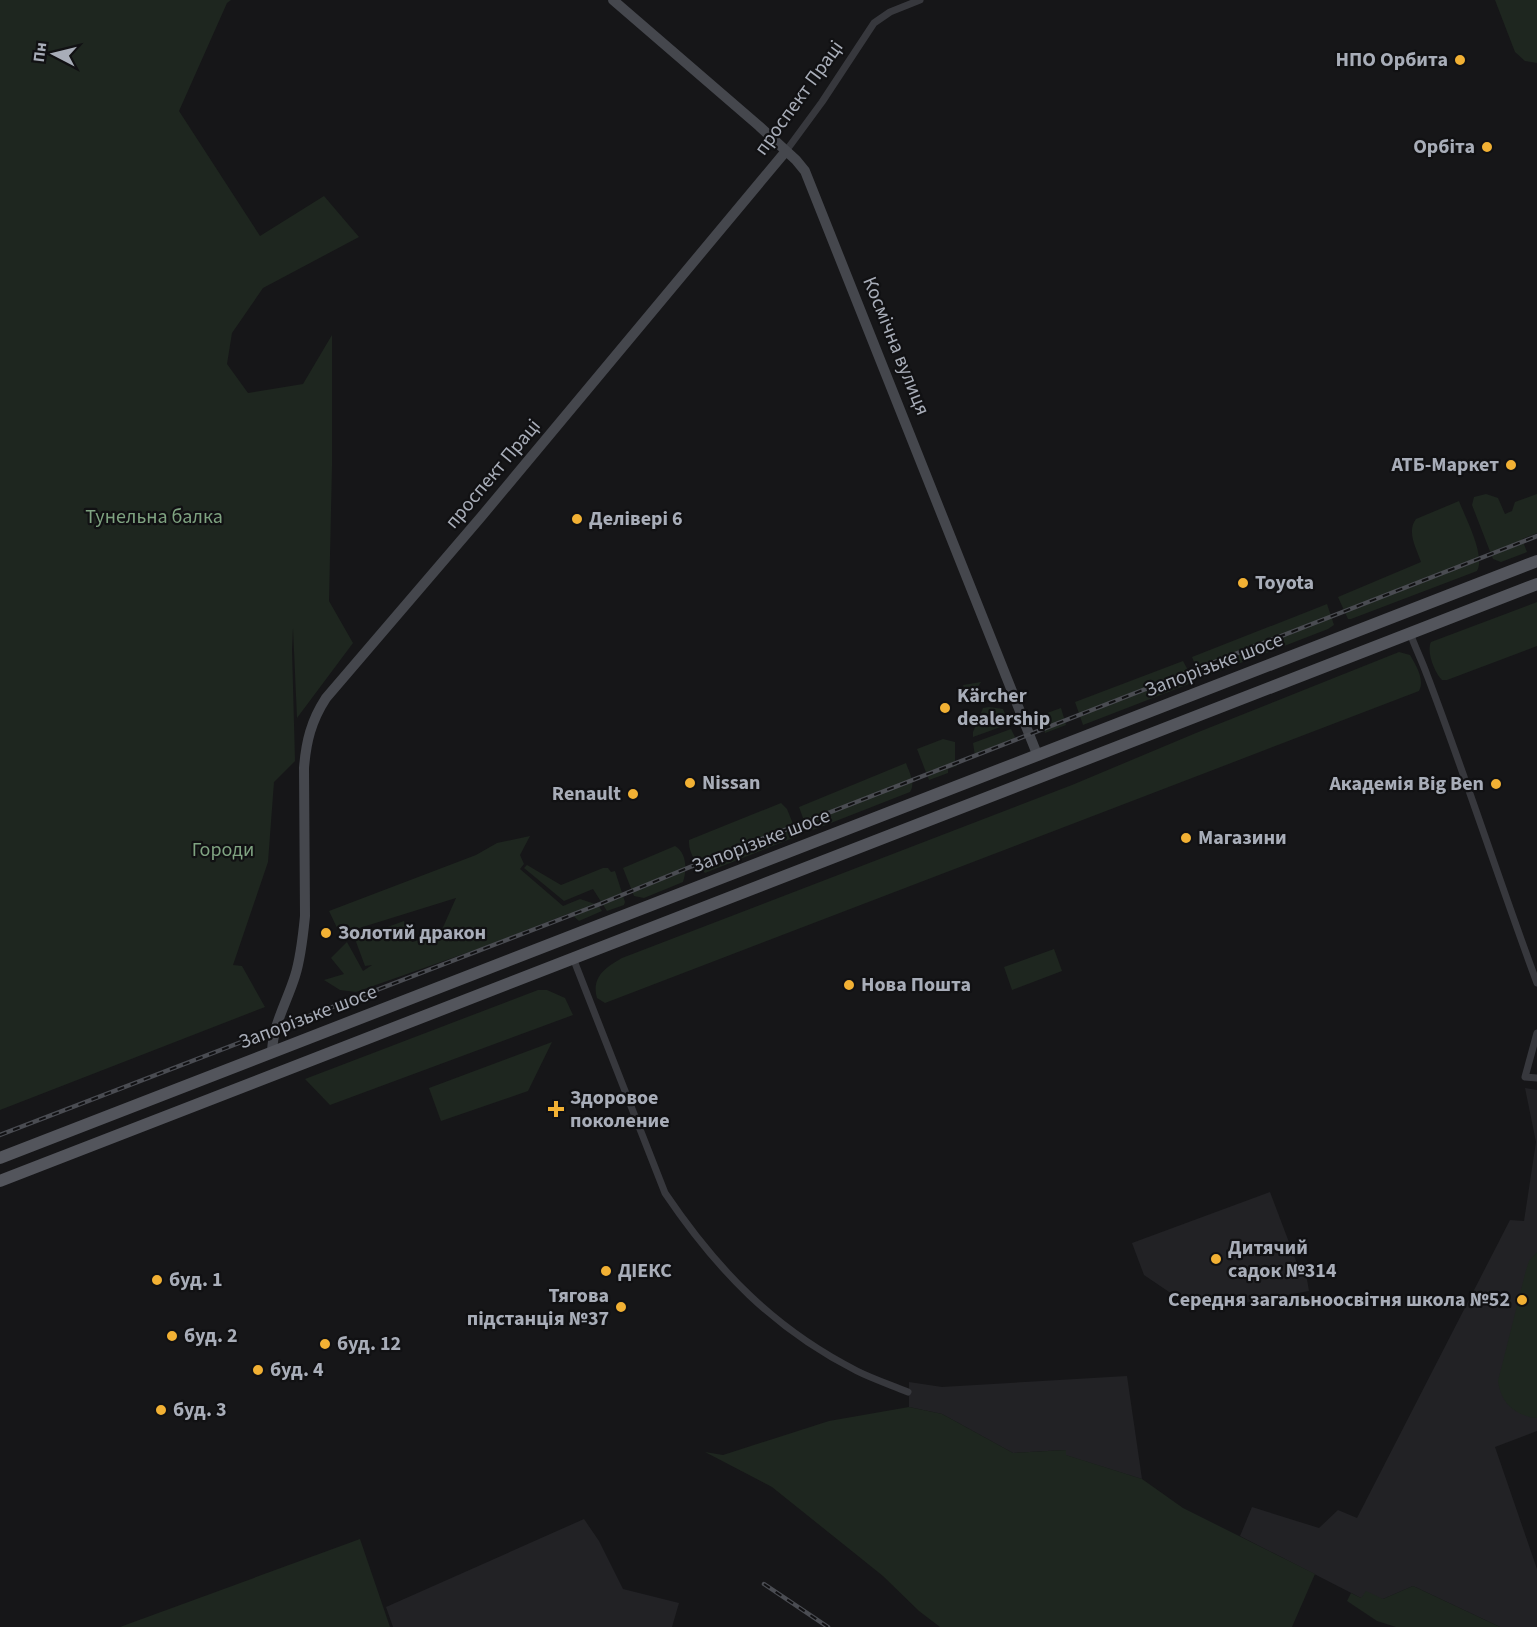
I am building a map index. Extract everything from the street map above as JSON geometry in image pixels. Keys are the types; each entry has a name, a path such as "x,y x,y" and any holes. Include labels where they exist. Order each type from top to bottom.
{"main road":[{"name":"Запорізьке шосе","path":"0,1158 1537,561"},
{"name":"Запорізьке шосе","path":"0,1181 1537,584"},
{"name":"Космічна вулиця","path":"1036,754 1045,774"},
{"path":"565,938 573,958"},
{"path":"273,1052 281,1072"}],"street":[{"name":"Космічна вулиця","path":"613,0 786,151 800,165 810,182 1036,754"},
{"name":"проспект Праці","path":"273,1052 274,1030 296,973 303,936 305,916 304,768 306,745 314,717 326,698 481,517 786,151 822,102 874,23 890,12 920,0"},
{"path":"1410,633 1537,983"},
{"path":"573,958 666,1193 704,1247 738,1286 786,1328 826,1355 859,1372 908,1392"},
{"path":"1537,1033 1525,1077 1537,1078"}],"shaded area":[{"path":"1525,1088 1537,1090 1537,1431 1495,1447 1537,1569 1537,1627 1500,1627 1413,1586 1383,1599 1361,1598 1240,1536 1252,1507 1319,1528 1338,1510 1357,1518 1510,1220 1524,1221 1536,1142"},
{"name":"Дитячий садок №314","path":"1270,1192 1301,1274 1306,1274 1309,1291 1238,1304 1206,1302 1175,1296 1144,1275 1132,1243"},
{"path":"1127,1376 1142,1479 1065,1455 1066,1450 1013,1453 942,1414 909,1407 909,1382 942,1387"},
{"path":"584,1519 599,1541 623,1589 679,1603 672,1627 393,1627 386,1607"}],"green space":[{"name":"Тунельна балка","path":"0,0 231,0 227,3 179,111 260,236 324,196 359,237 263,288 232,333 227,364 248,393 303,384 332,335 329,601 353,643 297,718 293,628 295,761 274,782 268,862 233,965 242,966 265,1007 0,1110"},
{"path":"1495,0 1537,0 1537,63 1525,61 1515,52"},
{"path":"1486,494 1498,498 1505,514 1512,511 1515,502 1537,494 1537,533 1522,539 1527,552 1501,562 1493,559 1472,505 1474,497"},
{"path":"1459,501 1477,546 1479,564 1477,571 1348,619 1338,597 1421,562 1412,535 1416,519"},
{"path":"1537,602 1537,646 1447,680 1439,677 1430,657 1431,642"},
{"path":"1327,604 1334,625 1328,629 1204,677 1198,671 1192,657"},
{"path":"1399,652 1410,655 1415,663 1421,682 1419,691 605,1003 597,998 598,978 605,969 622,958 1072,785"},
{"path":"1183,661 1190,674 1189,684 1083,725 1075,702"},
{"path":"981,682 969,700 963,685"},
{"path":"983,708 1003,709 1009,724 973,737"},
{"path":"1061,708 1066,725 1045,733 1039,716"},
{"path":"1011,729 1015,737 1013,741 975,756 973,743"},
{"path":"943,739 955,742 957,766 948,769 948,773 929,780 917,749"},
{"path":"906,763 912,781 910,792 813,830 806,826 799,807"},
{"path":"781,803 787,809 798,836 705,873 696,862 689,840"},
{"path":"530,836 520,855 524,864 520,869 563,906 580,899 598,905 602,911 579,921 570,913 489,945 356,992 340,990 324,980 344,974 331,958 347,942 363,971 372,965 365,966 355,939 404,921 412,942 440,934 456,898 340,934 329,911 476,855 497,843"},
{"path":"675,846 684,857 683,882 644,898 634,896 623,868"},
{"path":"527,865 561,885 608,868 611,872 615,871 624,905 607,911 593,889 564,901 524,868"},
{"path":"1054,949 1062,971 1012,990 1004,967"},
{"path":"538,990 547,990 565,998 573,1015 330,1105 305,1079"},
{"path":"552,1042 528,1091 441,1121 429,1088"},
{"path":"1537,1252 1536,1418 1521,1414 1510,1407 1502,1396 1498,1381 1526,1270 1529,1261"},
{"path":"909,1407 942,1414 1013,1453 1066,1450 1066,1455 1142,1479 1183,1508 1315,1574 1292,1627 940,1627 919,1611 883,1576 772,1487 705,1452 723,1455 829,1421"},
{"path":"360,1539 390,1627 120,1627"},
{"path":"1413,1586 1500,1627 1396,1627 1377,1621 1347,1601 1351,1593 1361,1598 1366,1591 1383,1599"}],"railway":[{"path":"0,1135 600,904 1537,536"},
{"path":"764,1584 828,1627"}],"place":[{"name":"НПО Орбита","path":"1460,60"},
{"name":"Орбіта","path":"1487,147"},
{"name":"АТБ-Маркет","path":"1511,465"},
{"name":"Делівері 6","path":"577,519"},
{"name":"Toyota","path":"1243,583"},
{"name":"Kärcher dealership","path":"945,708"},
{"name":"Nissan","path":"690,783"},
{"name":"Академія Big Ben","path":"1496,784"},
{"name":"Renault","path":"633,794"},
{"name":"Магазини","path":"1186,838"},
{"name":"Золотий дракон","path":"326,933"},
{"name":"Нова Пошта","path":"849,985"},
{"name":"Здоровое поколение","path":"556,1109"},
{"name":"Дитячий садок №314","path":"1216,1259"},
{"name":"ДІЕКС","path":"606,1271"},
{"name":"буд. 1","path":"157,1280"},
{"name":"Середня загальноосвітня школа №52","path":"1522,1300"},
{"name":"Тягова пiдстанцiя №37","path":"621,1307"},
{"name":"буд. 2","path":"172,1336"},
{"name":"буд. 12","path":"325,1344"},
{"name":"буд. 4","path":"258,1370"},
{"name":"буд. 3","path":"161,1410"}],"park label":[{"name":"Городи","path":"223,850"}]}
